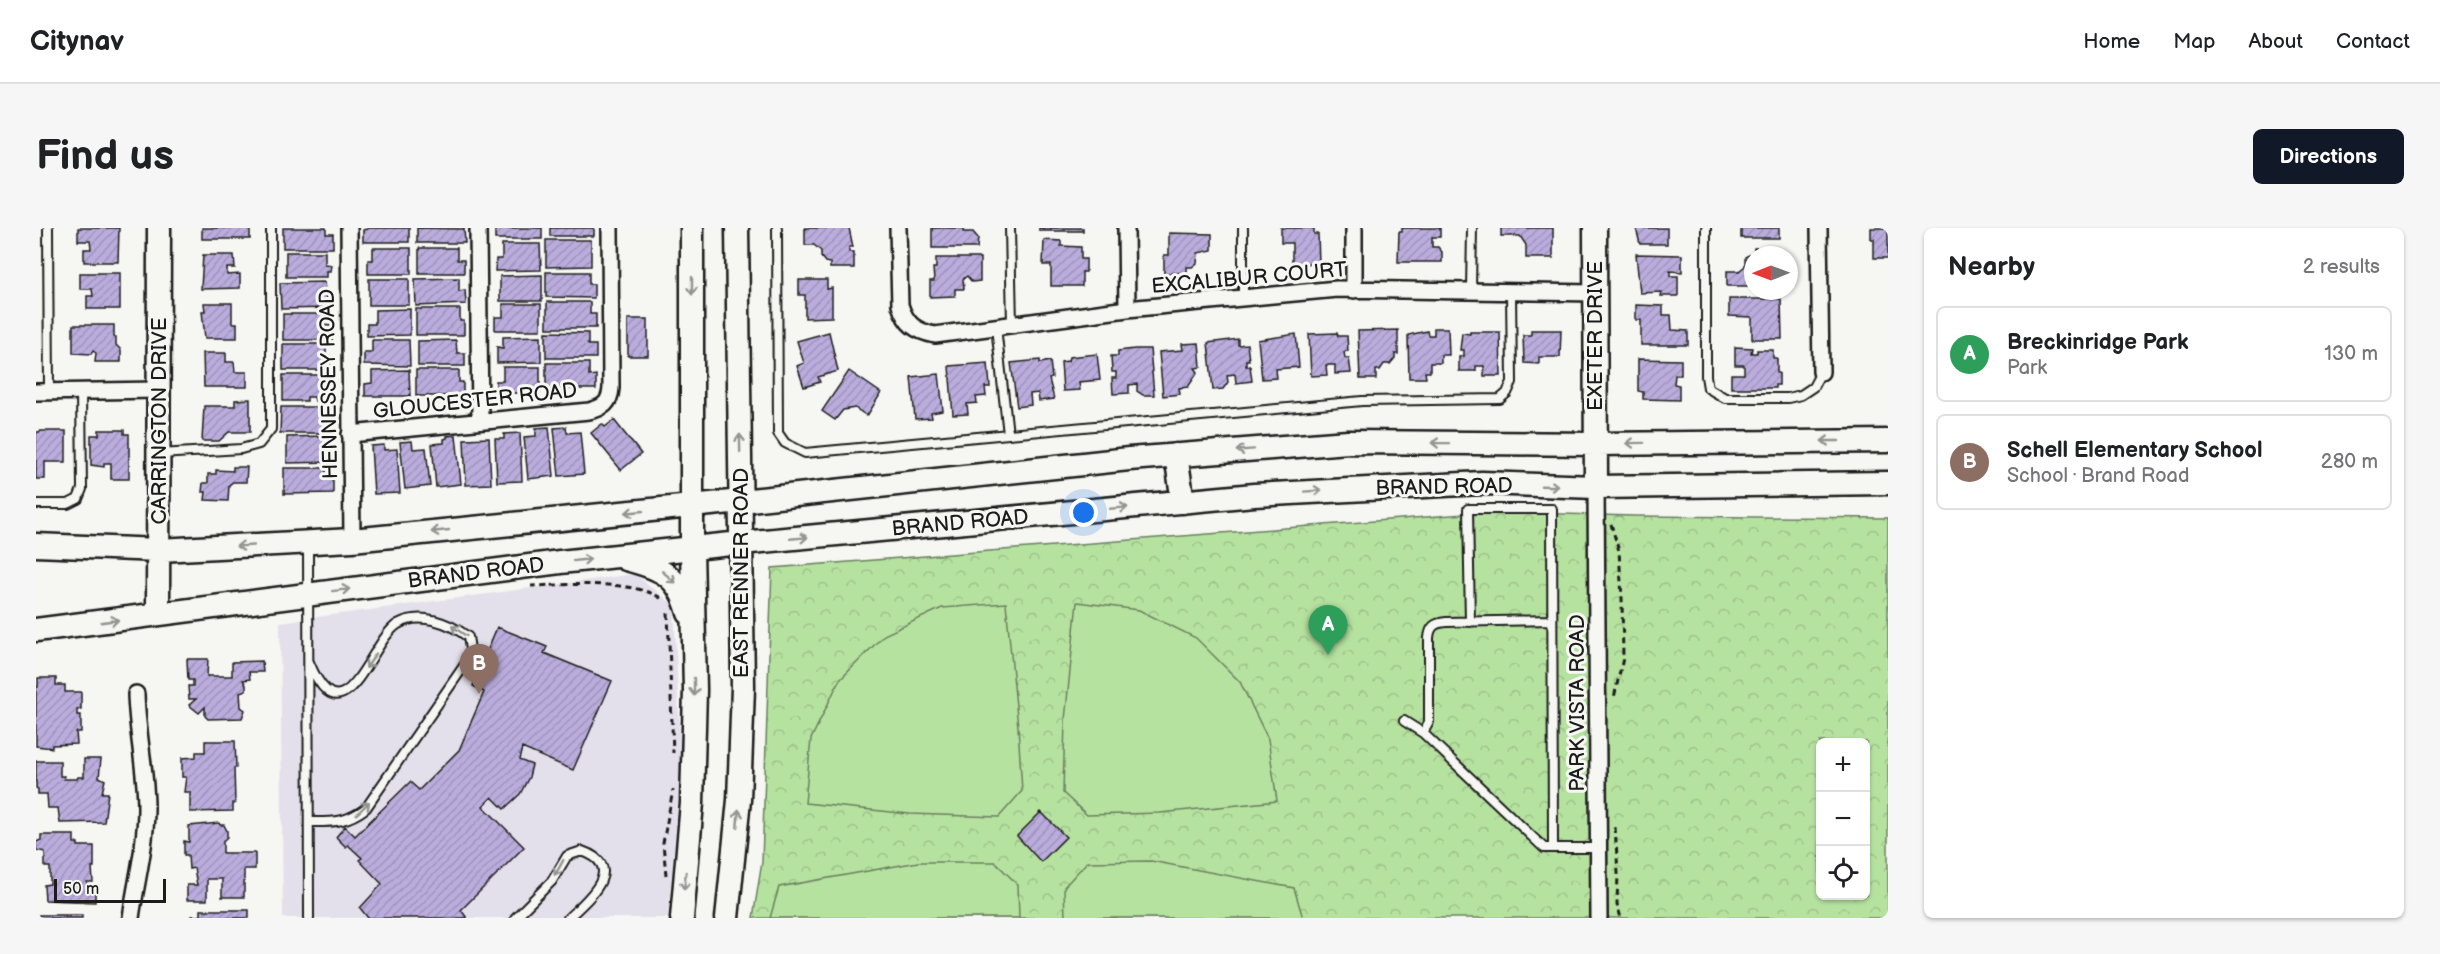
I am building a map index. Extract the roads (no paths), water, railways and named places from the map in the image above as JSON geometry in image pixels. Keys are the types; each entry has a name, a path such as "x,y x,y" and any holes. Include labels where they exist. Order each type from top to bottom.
{"main road":[{"name":"CARRINGTON DRIVE","path":"158,614 159,228"},
{"path":"682,918 692,803 695,690 692,548 692,228"},
{"name":"EAST RENNER ROAD","path":"727,918 739,800 742,687 737,228"},
{"name":"EXETER DRIVE","path":"1595,228 1596,487"},
{"name":"BRAND ROAD","path":"36,545 159,550 352,540 1176,455 1348,442 1596,444 1888,441"},
{"path":"1176,455 1183,502"},
{"name":"BRAND ROAD","path":"36,630 616,556 1333,490 1482,483 1596,487 1888,483"},
{"path":"616,556 653,566 669,575 686,599 693,628"}],"street":[{"name":"HENNESSEY ROAD","path":"349,228 352,540"},
{"path":"478,228 480,420"},
{"name":"GLOUCESTER ROAD","path":"350,434 589,411 603,406 610,397 611,388 610,228"},
{"name":"EXCALIBUR COURT","path":"898,228 900,305 910,326 920,332 934,335 1127,309 1337,289 1595,292"},
{"path":"1126,228 1127,309"},
{"path":"1354,228 1354,290"},
{"path":"1819,228 1821,372"},
{"path":"42,392 158,390"},
{"name":"PARK VISTA ROAD","path":"1596,487 1599,918"},
{"path":"131,918 144,840 146,807 137,728 136,694"}],"lane":[{"path":"42,392 48,228"},
{"path":"159,454 241,449 260,444 271,429 271,228"},
{"path":"777,228 778,433 785,443 805,453 1362,401 1500,399 1507,393 1512,382 1511,291"},
{"path":"1008,434 1004,326 1010,228"},
{"path":"1243,228 1244,298"},
{"path":"1471,291 1472,228"},
{"path":"1706,228 1706,376 1708,388 1725,398 1788,398 1801,395 1813,387 1821,372"},
{"path":"36,504 68,504 78,500 82,489 81,391"},
{"path":"1470,622 1468,509 1552,509 1553,848"},
{"path":"308,542 309,918"},
{"path":"309,662 317,682 325,690 337,694 347,692 355,684 396,625 410,620 445,622 468,637 470,649 468,660 366,808 353,818 339,822 309,822"},
{"path":"1423,733 1429,722 1430,630 1438,623 1552,620"},
{"path":"1404,721 1423,733 1544,848 1599,848"},
{"path":"515,918 552,881 567,856 582,851 591,854 597,860 602,868 603,878 599,886 568,918"}],"place":[{"name":"Breckinridge Park","path":"1328,655"},
{"name":"Schell Elementary School","path":"479,694"}]}
